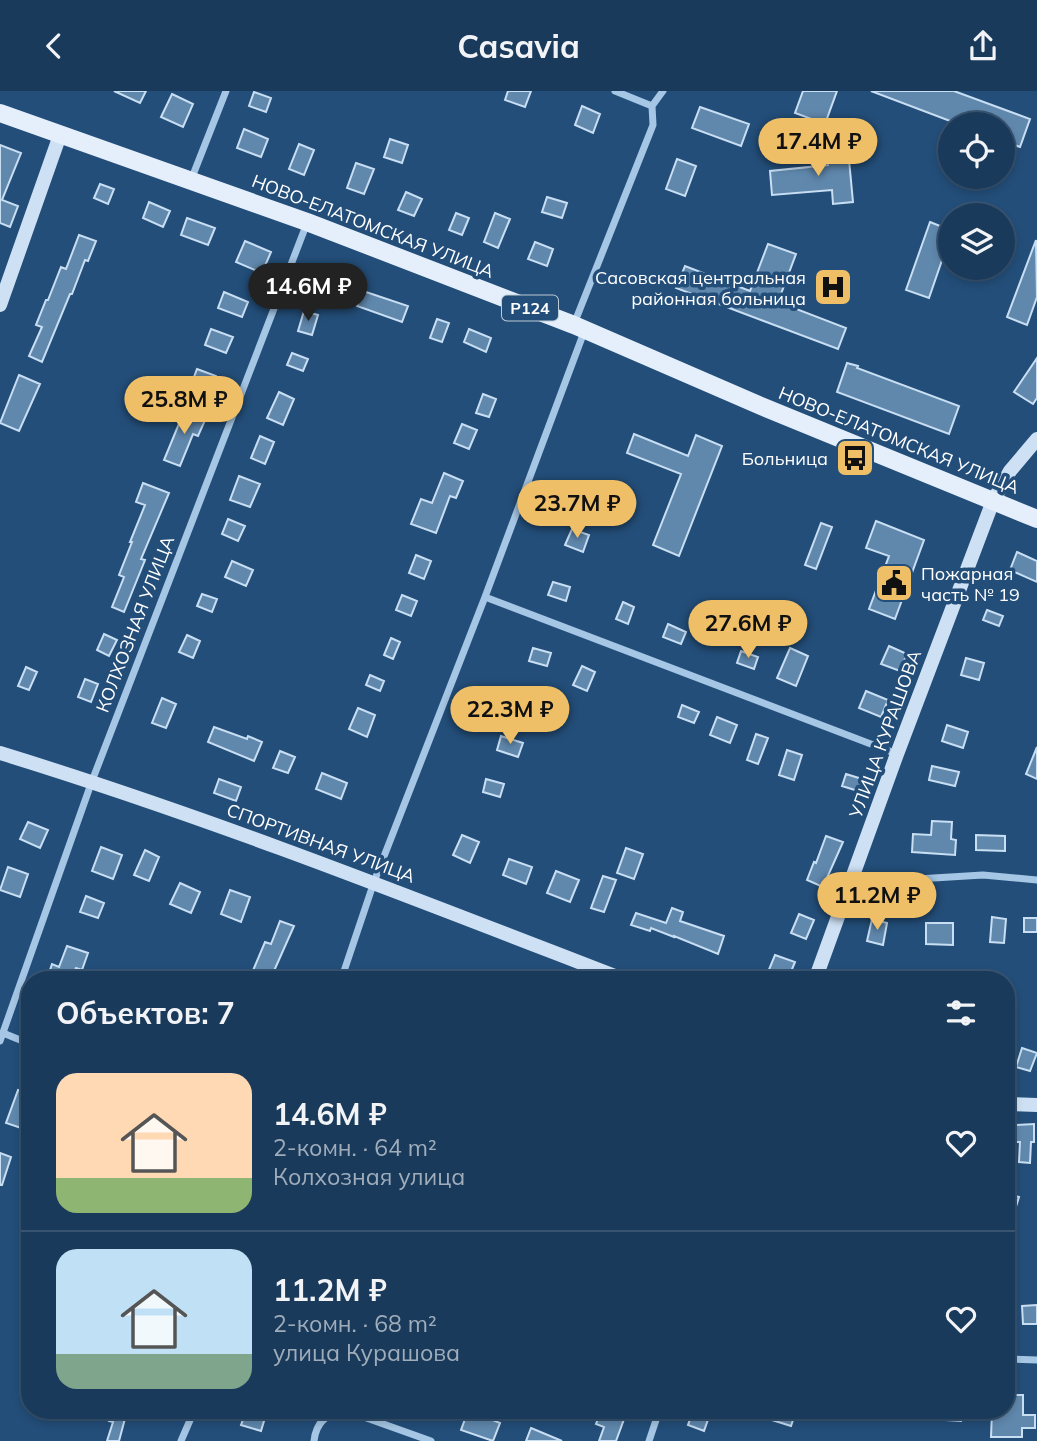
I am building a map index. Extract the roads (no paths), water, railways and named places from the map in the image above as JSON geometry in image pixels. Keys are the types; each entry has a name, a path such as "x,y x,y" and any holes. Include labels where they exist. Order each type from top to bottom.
{"main road":[{"name":"НОВО-ЕЛАТОМСКАЯ УЛИЦА","path":"0,113 307,222 579,327 761,406 1037,519"}],"street":[{"path":"191,180 226,91"},
{"path":"615,91 652,106"},
{"path":"344,971 374,882 485,597 653,125 652,106 663,91"},
{"path":"0,305 60,135"},
{"name":"КОЛХОЗНАЯ УЛИЦА","path":"24,971 92,781 307,222"},
{"name":"УЛИЦА КУРАШОВА","path":"818,971 993,502 1010,471 1037,439"},
{"path":"485,597 897,754"},
{"name":"СПОРТИВНАЯ УЛИЦА","path":"0,753 92,781 374,882 602,971"},
{"path":"850,883 984,875 1037,880"},
{"name":"КОЛХОЗНАЯ УЛИЦА","path":"1,1037 21,981"},
{"path":"1,1037 21,1042"},
{"path":"1015,1104 1037,1105"},
{"path":"1015,1359 1037,1360"},
{"path":"181,1441 191,1419"},
{"path":"314,1441 317,1426 322,1419"},
{"path":"369,1419 431,1441"},
{"path":"649,1441 656,1419"}],"place":[{"name":"Сасовская центральная районная больница","path":"833,287"},
{"name":"Больница","path":"855,458"},
{"name":"Пожарная часть № 19","path":"894,583"}]}
